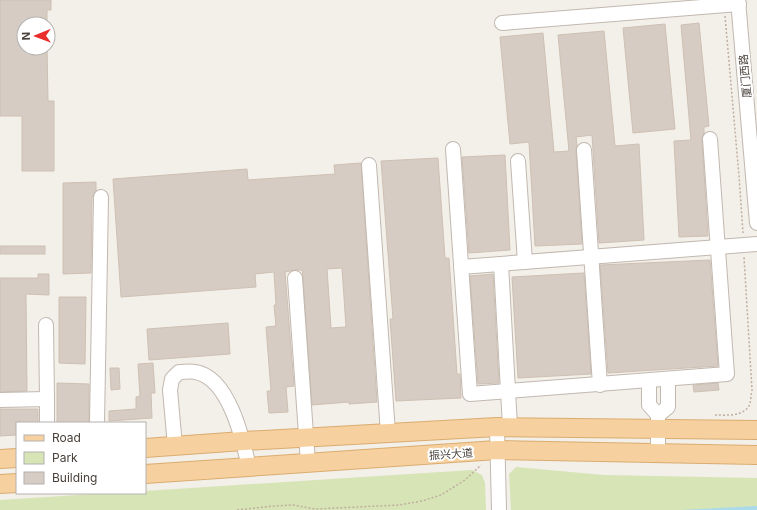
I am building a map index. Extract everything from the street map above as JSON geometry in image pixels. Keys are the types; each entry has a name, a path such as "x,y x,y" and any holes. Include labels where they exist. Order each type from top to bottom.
{"main road":[{"path":"146,448 243,441 504,427 658,422 757,430"},
{"name":"振兴大道","path":"146,474 498,450 757,455"},
{"path":"0,459 16,458"},
{"path":"0,484 16,483"}],"street":[{"path":"502,24 725,5 739,2"},
{"name":"厦门西路","path":"739,2 757,223"},
{"path":"453,149 470,394 727,374 710,139"},
{"path":"584,150 600,384"},
{"path":"518,161 525,262"},
{"path":"369,166 388,433"},
{"path":"97,422 101,198"},
{"path":"461,267 750,244"},
{"path":"499,510 498,450 504,427 508,391 501,264"},
{"path":"295,278 308,463"},
{"path":"46,325 47,422"},
{"path":"175,446 170,390 172,379 180,372 196,372 209,377 231,406 243,441 249,467"},
{"path":"658,422 668,407 668,379"},
{"path":"648,381 649,405 658,422 658,453"},
{"path":"0,400 47,399"}],"path":[{"path":"710,415 743,412 750,405 752,390 750,244 739,176 725,5"},
{"path":"237,510 280,506 315,509 399,505 422,501 441,495 465,480 481,465"}],"green space":[{"path":"516,467 604,475 757,478 757,510 511,510 509,474"},
{"path":"472,470 482,475 485,483 486,510 0,510 0,500 93,494 146,494 146,491"}],"water":[{"path":"757,506 757,510 681,510"}],"building":[{"path":"0,0 51,0 51,10 47,10 47,16 16,16 16,56 47,56 48,101 54,101 54,171 22,171 22,116 0,116"},
{"path":"699,23 709,126 704,127 702,140 708,236 679,237 674,141 691,140 681,25"},
{"path":"665,24 675,129 633,133 623,28"},
{"path":"604,31 615,146 639,144 644,240 599,243 592,135 576,137 582,244 535,246 529,142 510,144 500,37 543,33 554,152 569,151 558,35"},
{"path":"505,155 510,250 469,253 462,157"},
{"path":"438,158 445,258 449,258 457,374 460,374 461,398 396,401 390,319 393,319 381,161"},
{"path":"361,163 377,402 349,404 349,402 312,405 303,277 302,270 295,270 285,272 294,386 286,387 288,412 269,413 267,391 271,391 266,327 276,326 274,305 276,305 274,272 255,274 256,287 121,297 113,179 247,169 248,180 335,174 334,165","holes":["342,268 346,327 331,328 327,269"]},
{"path":"96,182 96,191 92,197 91,273 63,274 63,183"},
{"path":"0,246 45,246 45,254 0,254"},
{"path":"710,260 718,366 608,373 600,265"},
{"path":"584,273 591,374 518,378 512,277"},
{"path":"38,274 49,274 49,295 26,294 27,391 0,392 0,278 38,278"},
{"path":"493,274 499,383 478,384 470,276"},
{"path":"59,297 86,297 85,364 59,363"},
{"path":"228,323 230,354 149,360 147,329"},
{"path":"153,363 155,393 151,393 152,418 109,421 109,411 136,409 136,397 140,396 138,364"},
{"path":"110,368 119,368 120,389 111,390"},
{"path":"57,383 89,384 89,422 57,422"},
{"path":"718,383 719,390 694,392 693,385"},
{"path":"0,409 38,409 38,422 16,422 16,435 0,436"}]}
